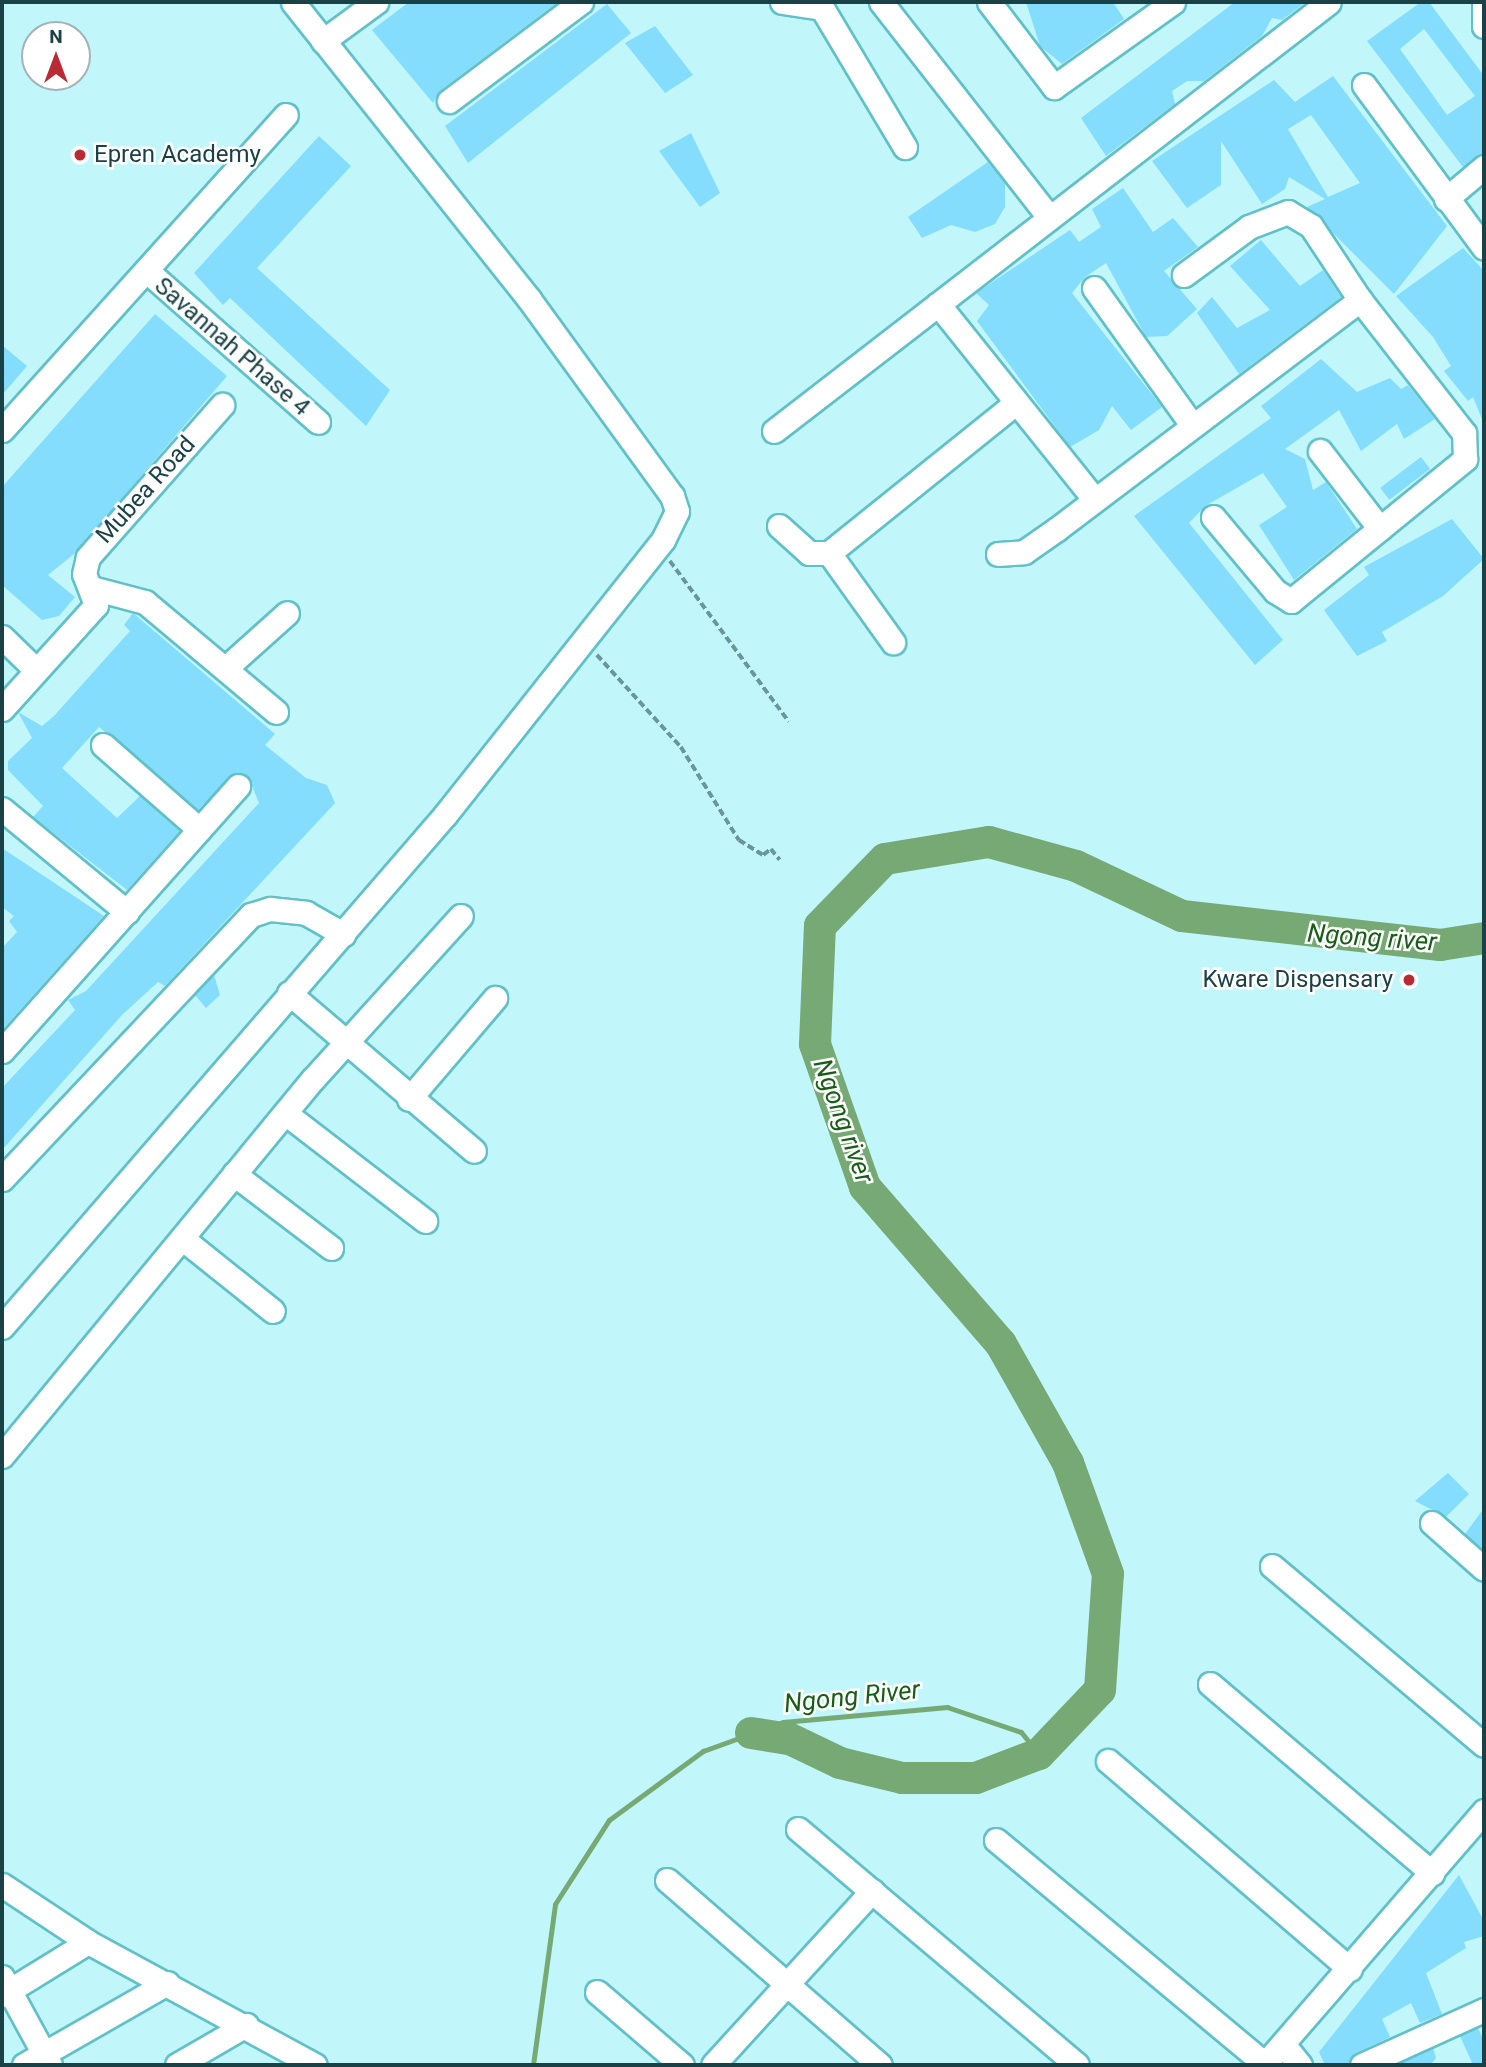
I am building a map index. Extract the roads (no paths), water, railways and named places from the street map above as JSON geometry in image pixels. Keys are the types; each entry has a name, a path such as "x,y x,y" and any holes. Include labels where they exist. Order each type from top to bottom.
{"street":[{"path":"2,1327 473,780 579,641 673,525 672,496 529,299 293,2"},
{"path":"323,41 376,2"},
{"path":"449,101 581,2"},
{"path":"782,2 822,8 905,147"},
{"path":"881,2 1049,217"},
{"path":"989,2 1054,88 1149,9 1173,2"},
{"path":"774,431 1329,2"},
{"path":"1484,6 1484,26"},
{"path":"1364,85 1446,200 1484,248"},
{"name":"Savannah Phase 4","path":"2,430 286,115"},
{"path":"1446,200 1484,167"},
{"path":"1184,275 1249,227 1288,212 1311,226 1360,300 1469,445 1457,468 1292,601 1275,591 1213,517"},
{"name":"Savannah Phase 4","path":"147,271 318,422"},
{"path":"1094,288 1192,425"},
{"path":"998,554 1024,552 1360,300"},
{"path":"938,304 1014,404 1094,499"},
{"path":"779,526 809,553 829,553 1014,404"},
{"name":"Mubea Road","path":"2,709 35,668 96,605 92,587 85,574 88,557 222,405"},
{"path":"1320,451 1380,529"},
{"path":"829,553 893,642"},
{"path":"92,587 145,602 229,666 276,712"},
{"path":"229,666 287,613"},
{"path":"2,637 35,668"},
{"path":"103,745 199,828"},
{"path":"2,1051 238,786"},
{"path":"2,809 127,912"},
{"path":"2,1179 251,915 270,909 306,913 343,934"},
{"path":"2,1456 285,1113 461,916"},
{"path":"289,993 409,1099 474,1150"},
{"path":"409,1099 495,998"},
{"path":"285,1113 425,1221"},
{"path":"234,1174 331,1248"},
{"path":"183,1239 273,1311"},
{"path":"1432,1523 1484,1569"},
{"path":"1272,1566 1484,1745"},
{"path":"1210,1684 1432,1873"},
{"path":"1108,1761 1350,1969"},
{"path":"996,1840 1265,2065 1484,1811"},
{"path":"798,1829 1077,2065"},
{"path":"667,1880 880,2065"},
{"path":"2,1885 88,1942 246,2025 315,2065"},
{"path":"713,2065 784,1982 872,1891"},
{"path":"88,1942 4,1988 39,2062 167,1983"},
{"path":"597,1992 682,2065"},
{"path":"1362,2065 1484,2010"},
{"path":"177,2065 246,2025"},
{"path":"1283,2044 1300,2065"}],"waterway":[{"name":"Ngong river","path":"751,1733 790,1739 840,1763 902,1778 976,1778 1039,1754 1100,1690 1108,1574 1068,1463 1001,1344 865,1187 815,1044 820,926 885,859 989,842 1076,866 1182,916 1440,945 1484,938"},
{"name":"Ngong River","path":"533,2065 555,1904 609,1820 703,1751 783,1722 947,1707 1021,1732 1039,1754"}],"place":[{"name":"Epren Academy","path":"80,155"},
{"name":"Kware Dispensary","path":"1409,980"}]}
